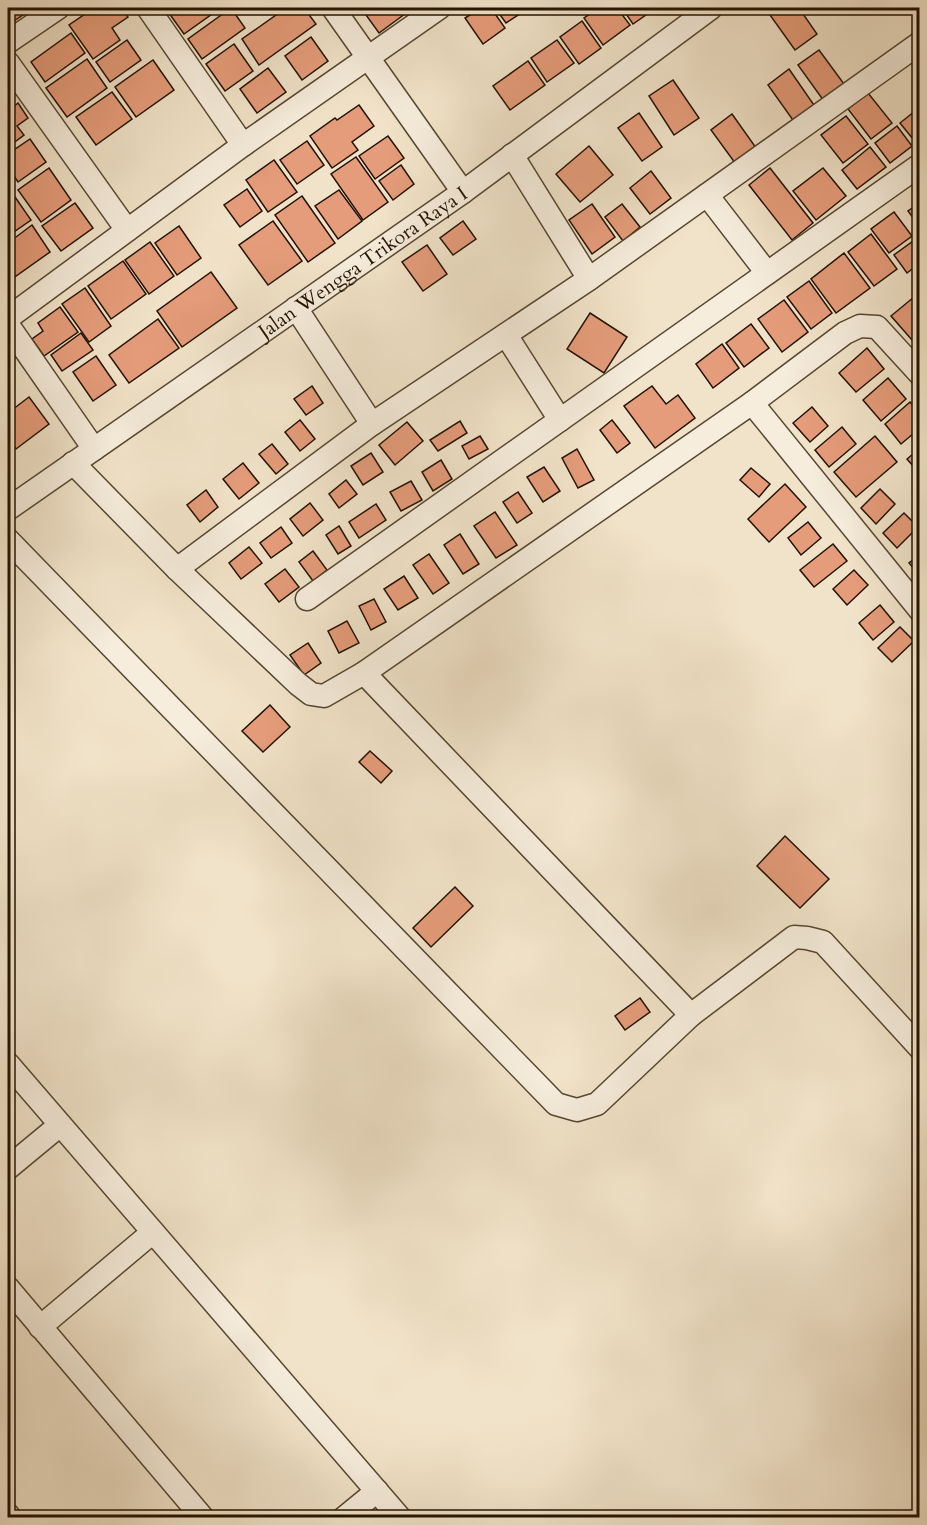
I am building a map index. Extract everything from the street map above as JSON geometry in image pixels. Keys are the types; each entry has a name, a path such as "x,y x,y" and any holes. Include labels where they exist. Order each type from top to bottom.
{"street":[{"path":"8,42 58,8"},
{"path":"148,8 243,145"},
{"path":"333,8 463,192"},
{"path":"8,318 243,145 439,8"},
{"name":"Jalan Wengga Trikora Raya I","path":"8,509 463,192 711,8"},
{"path":"177,569 372,424 589,279 920,43"},
{"path":"8,63 127,230"},
{"path":"512,155 589,279"},
{"path":"307,599 920,165"},
{"path":"707,195 767,273"},
{"path":"296,308 372,424"},
{"path":"8,325 94,449"},
{"path":"73,463 177,569 297,684 311,694 324,696 364,673 752,402 845,333 860,326 877,327 920,374"},
{"path":"506,335 560,420"},
{"path":"752,402 920,610"},
{"path":"8,540 556,1104 577,1110 597,1104 691,1015 794,937 822,942 920,1048"},
{"path":"364,673 691,1015"},
{"path":"8,1064 400,1518"},
{"path":"8,1168 60,1125"},
{"path":"40,1327 153,1232"},
{"path":"8,1288 203,1518"},
{"path":"344,1518 377,1491"}],"building":[{"path":"8,8 33,8 11,23 8,18"},
{"path":"94,8 121,8 128,17 112,28 120,40 93,59 69,25"},
{"path":"207,8 212,14 184,34 166,9"},
{"path":"231,8 245,28 202,59 188,39"},
{"path":"257,8 272,8 262,14"},
{"path":"286,8 304,8 316,24 259,65 242,39"},
{"path":"361,8 413,8 379,33"},
{"path":"481,8 491,8 505,28 483,44 465,18"},
{"path":"495,8 529,8 506,23"},
{"path":"599,8 617,8 630,25 603,45 584,18"},
{"path":"622,8 656,8 633,24"},
{"path":"781,8 799,8 817,34 795,50 770,15"},
{"path":"582,21 601,48 579,64 560,37"},
{"path":"71,33 85,53 45,82 31,62"},
{"path":"311,37 328,61 302,80 285,56"},
{"path":"127,40 141,60 110,82 96,62"},
{"path":"557,40 574,63 547,82 531,58"},
{"path":"234,44 253,71 225,91 206,64"},
{"path":"819,50 847,88 826,104 798,65"},
{"path":"87,59 107,88 67,117 46,88"},
{"path":"153,60 174,90 136,117 115,87"},
{"path":"528,61 545,85 510,110 493,86"},
{"path":"268,68 286,92 257,113 240,89"},
{"path":"789,69 816,108 795,123 768,85"},
{"path":"673,80 699,118 674,135 649,96"},
{"path":"112,92 132,119 96,145 76,117"},
{"path":"868,93 892,123 871,139 848,109"},
{"path":"18,103 28,118 17,126 24,135 8,147 8,111"},
{"path":"359,105 374,126 352,142 358,150 332,168 310,136 335,118 337,120"},
{"path":"920,107 920,142 917,144 900,123"},
{"path":"639,113 662,147 642,161 618,128"},
{"path":"732,114 759,152 738,167 711,130"},
{"path":"846,116 868,144 843,163 821,135"},
{"path":"897,126 912,146 890,163 875,143"},
{"path":"388,136 404,158 375,179 359,156"},
{"path":"30,139 46,162 18,182 8,167 8,154"},
{"path":"307,141 324,165 297,184 280,160"},
{"path":"589,146 613,175 580,202 556,174"},
{"path":"870,147 886,167 857,189 842,170"},
{"path":"356,157 388,202 363,220 331,174"},
{"path":"274,160 297,192 268,212 246,180"},
{"path":"401,165 414,184 393,200 379,181"},
{"path":"49,168 71,200 41,222 18,190"},
{"path":"770,168 813,223 792,240 749,185"},
{"path":"823,168 846,196 816,220 793,191"},
{"path":"651,171 671,198 650,214 630,188"},
{"path":"247,189 262,211 240,227 224,205"},
{"path":"339,190 362,221 338,239 315,206"},
{"path":"302,196 335,243 308,262 275,215"},
{"path":"15,197 31,220 8,236 8,202"},
{"path":"75,203 93,228 61,251 42,226"},
{"path":"920,203 920,227 908,211"},
{"path":"592,204 615,237 592,254 569,220"},
{"path":"622,204 640,227 623,241 605,217"},
{"path":"894,212 912,236 889,253 871,229"},
{"path":"273,221 302,261 268,285 239,245"},
{"path":"463,221 476,239 453,255 440,238"},
{"path":"32,225 50,252 9,281 8,243"},
{"path":"179,226 201,258 177,275 155,243"},
{"path":"871,234 897,269 874,286 848,252"},
{"path":"920,236 920,263 907,273 894,255"},
{"path":"150,242 174,276 149,294 125,260"},
{"path":"427,245 447,274 423,291 402,262"},
{"path":"844,253 870,288 836,313 811,279"},
{"path":"123,261 146,294 111,319 88,286"},
{"path":"211,272 237,308 182,347 157,311"},
{"path":"809,281 832,313 811,329 787,297"},
{"path":"85,288 111,326 89,342 62,304"},
{"path":"920,292 920,333 912,340 891,316"},
{"path":"784,300 808,332 782,352 758,319"},
{"path":"60,307 78,332 44,356 32,339 43,331 38,323"},
{"path":"590,313 627,337 604,373 567,349"},
{"path":"158,319 179,348 129,383 109,355"},
{"path":"751,324 769,348 744,367 726,343"},
{"path":"81,333 93,350 62,371 51,355"},
{"path":"722,344 739,368 713,388 696,364"},
{"path":"867,348 884,369 856,392 839,373"},
{"path":"96,356 116,385 93,401 73,372"},
{"path":"888,378 906,399 881,421 863,400"},
{"path":"312,386 323,403 306,415 294,399"},
{"path":"652,386 666,404 678,395 695,418 655,448 624,406"},
{"path":"29,397 49,424 16,449 8,436 8,413"},
{"path":"910,402 920,413 920,428 901,444 885,424"},
{"path":"812,407 828,426 810,442 793,423"},
{"path":"300,420 315,439 300,451 285,432"},
{"path":"612,420 630,443 617,453 600,430"},
{"path":"460,421 467,433 438,451 430,440"},
{"path":"407,422 423,441 395,465 379,445"},
{"path":"842,427 856,444 829,467 815,450"},
{"path":"480,436 488,449 469,459 462,446"},
{"path":"875,436 897,462 856,497 834,472"},
{"path":"272,444 288,464 276,474 259,454"},
{"path":"8,446 14,455 8,459"},
{"path":"920,448 920,474 907,459"},
{"path":"577,449 594,480 578,488 562,458"},
{"path":"371,453 383,472 363,485 351,466"},
{"path":"441,460 452,479 433,491 422,472"},
{"path":"243,463 259,483 239,499 223,479"},
{"path":"544,467 560,491 543,502 527,477"},
{"path":"751,468 770,484 759,497 740,480"},
{"path":"346,480 357,494 339,508 329,494"},
{"path":"411,481 422,500 401,511 390,492"},
{"path":"785,484 806,507 769,542 748,519"},
{"path":"880,489 895,504 876,524 861,508"},
{"path":"206,490 218,507 200,522 187,505"},
{"path":"518,492 532,513 517,523 503,502"},
{"path":"310,503 323,520 303,536 290,519"},
{"path":"376,504 386,520 359,538 349,522"},
{"path":"495,512 517,545 496,558 474,526"},
{"path":"904,513 918,527 897,548 883,533"},
{"path":"808,522 821,538 801,555 788,538"},
{"path":"339,526 351,546 338,554 326,535"},
{"path":"281,527 292,543 271,558 260,543"},
{"path":"460,534 479,564 463,574 444,545"},
{"path":"833,544 847,561 814,587 800,570"},
{"path":"249,547 262,563 241,579 229,563"},
{"path":"313,551 327,570 313,581 299,562"},
{"path":"429,554 449,583 433,594 413,565"},
{"path":"920,555 920,576 909,563"},
{"path":"285,569 299,587 279,602 265,584"},
{"path":"854,570 868,585 847,605 833,589"},
{"path":"404,576 418,598 398,610 384,589"},
{"path":"374,599 386,622 371,630 359,606"},
{"path":"880,605 894,622 873,640 859,623"},
{"path":"347,621 359,643 339,653 328,631"},
{"path":"900,627 914,641 892,662 878,648"},
{"path":"308,643 321,663 304,675 290,655"},
{"path":"270,705 290,727 263,752 242,731"},
{"path":"370,751 392,771 381,783 359,762"},
{"path":"785,836 829,879 800,908 757,866"},
{"path":"455,887 473,906 431,947 413,928"},
{"path":"640,998 650,1012 625,1030 615,1016"}]}
